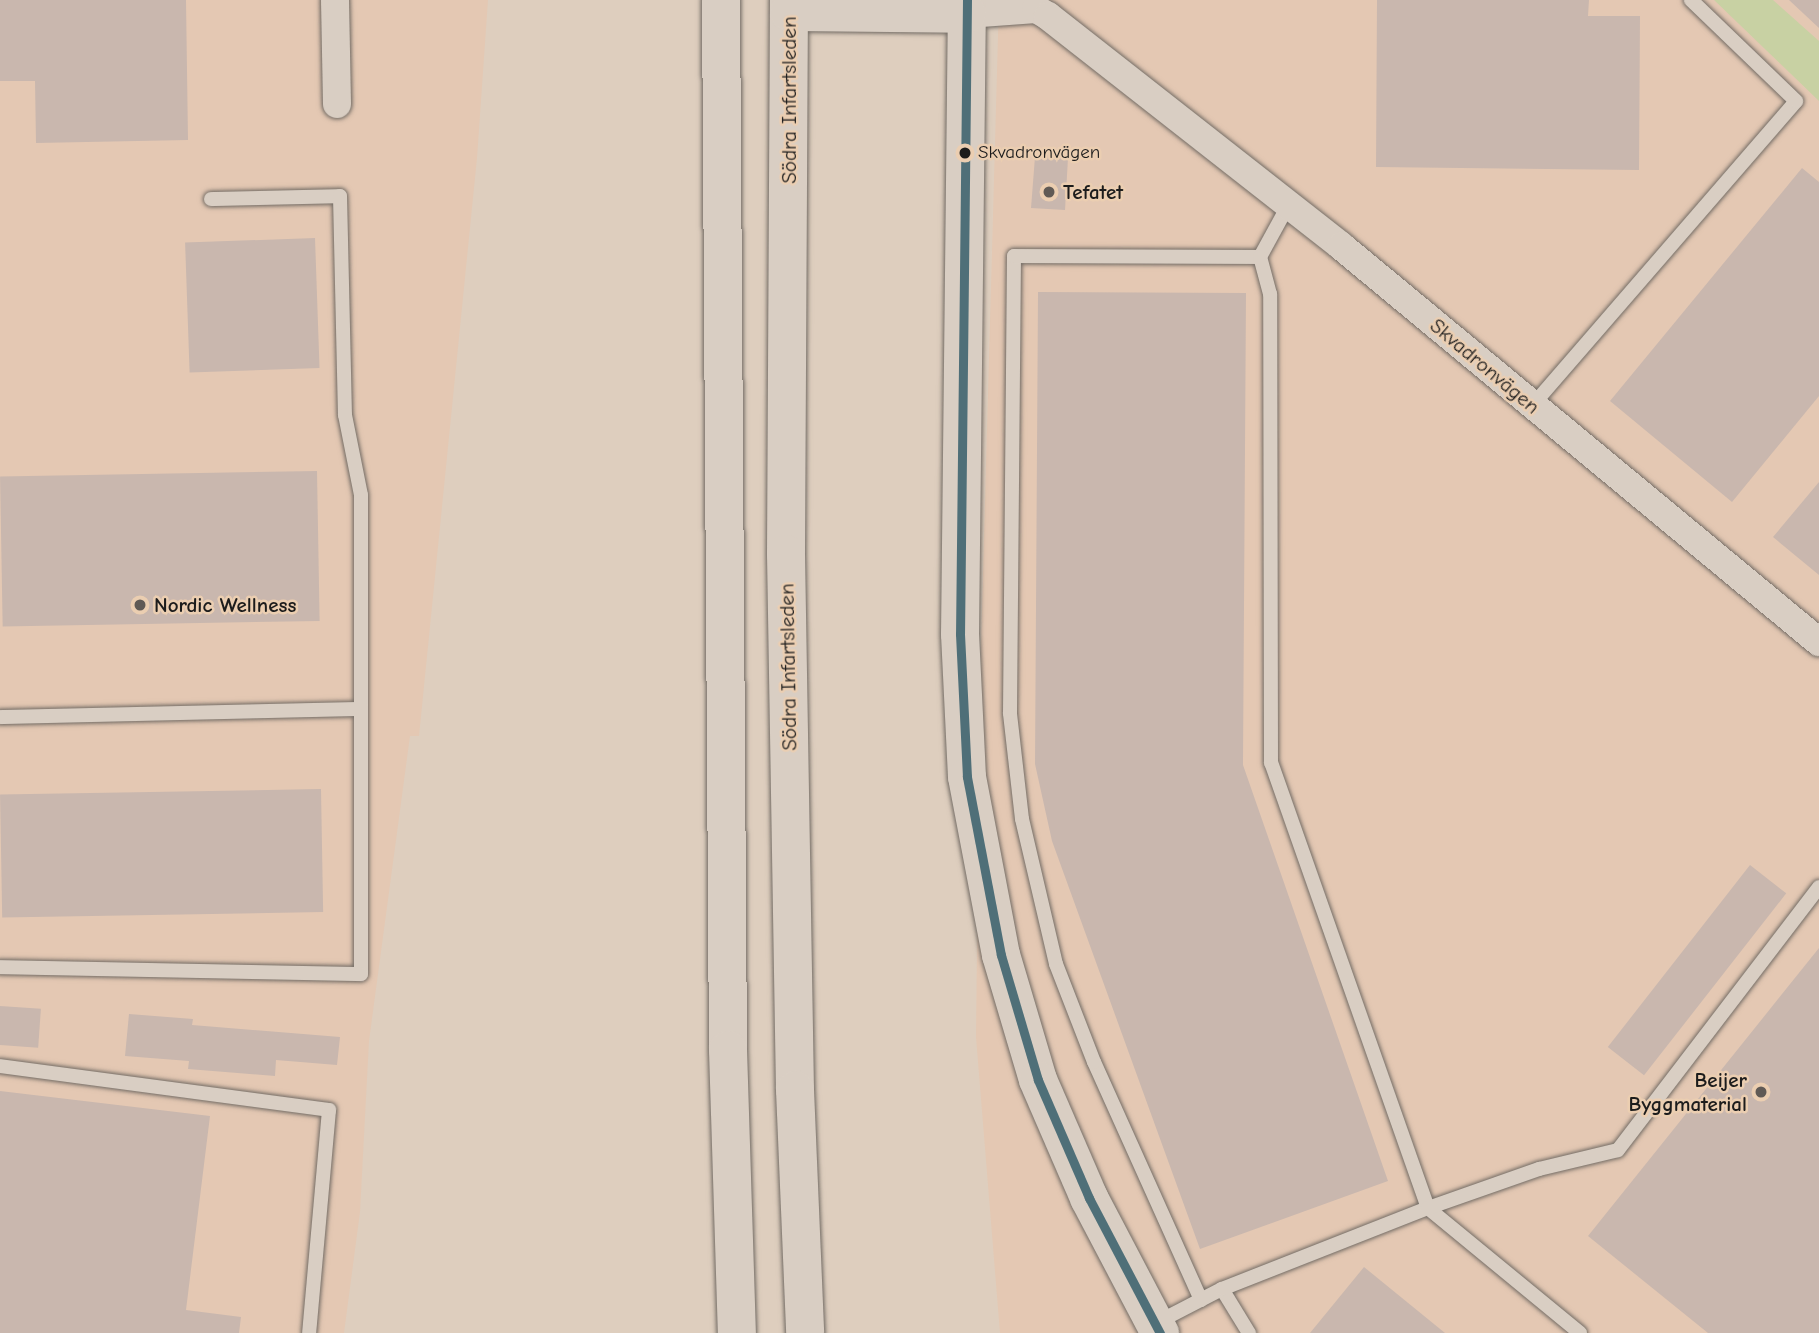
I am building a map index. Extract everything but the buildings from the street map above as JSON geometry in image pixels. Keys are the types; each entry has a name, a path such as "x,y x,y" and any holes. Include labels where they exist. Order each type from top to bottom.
{"main road":[{"path":"721,0 728,1051 737,1333"},
{"path":"789,6 967,7 960,634 967,777 1001,956 1038,1080 1089,1199 1158,1328"},
{"name":"Södra Infartsleden","path":"789,6 786,554 795,1090 805,1333"}],"street":[{"path":"335,0 337,104"},
{"name":"Skvadronvägen","path":"967,7 1036,9 1048,16 1289,204 1819,642"}],"lane":[{"path":"1532,406 1796,101 1691,0"},
{"path":"0,967 361,974 362,495 345,415 341,197 211,199"},
{"path":"1289,204 1260,257 1270,294 1271,763 1428,1208 1580,1333"},
{"path":"1201,1300 1094,1062 1056,964 1022,819 1010,713 1014,256 1260,257"},
{"path":"0,717 361,709"},
{"path":"1158,1328 1222,1289 1428,1208 1539,1170 1618,1150 1819,887"},
{"path":"0,1066 329,1110 309,1333"},
{"path":"1222,1289 1249,1333"}],"shaded area":[{"path":"0,0 488,0 477,158 419,736 410,736 369,1041 360,1212 344,1333 0,1333"},
{"path":"999,0 1819,0 1819,1333 1000,1333 976,1037 980,682"}],"green space":[{"path":"1714,0 1773,0 1819,41 1819,101"}],"transit line":[{"path":"967,0 960,634 967,777 1001,955 1038,1080 1089,1198 1160,1333"}],"place":[{"name":"Skvadronvägen","path":"965,153"},
{"name":"Tefatet","path":"1049,192"},
{"name":"Nordic Wellness","path":"140,605"},
{"name":"Beijer Byggmaterial","path":"1761,1092"}]}
